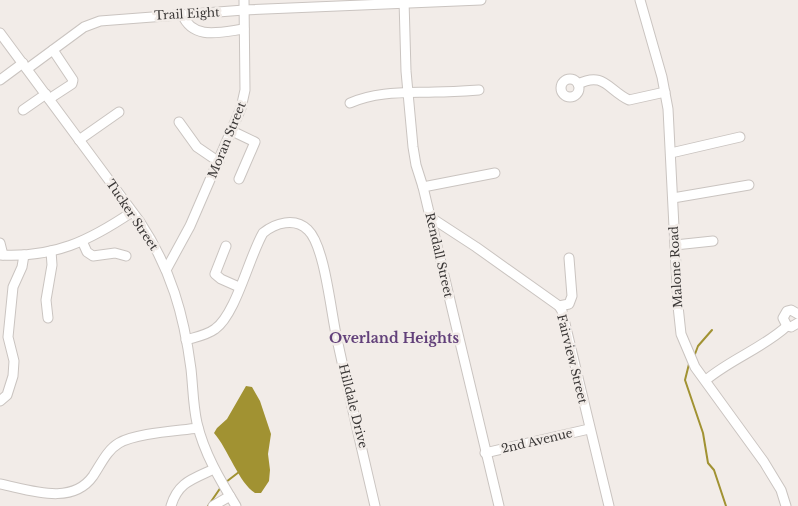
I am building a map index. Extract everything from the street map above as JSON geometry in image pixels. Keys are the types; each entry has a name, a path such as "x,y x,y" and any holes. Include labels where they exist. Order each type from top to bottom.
{"street":[{"name":"Moran Street","path":"166,270 190,226 241,108 245,90 244,0"},
{"name":"Trail Eight","path":"0,80 53,50 84,27 100,21 182,14 404,1 481,0"},
{"name":"Malone Road","path":"640,0 665,92 669,120 681,334 696,367 764,462 781,490 786,506"},
{"name":"Rendall Street","path":"404,1 408,92 416,165 423,187 499,506"},
{"path":"182,14 189,26 198,31 216,32 244,29"},
{"name":"Tucker Street","path":"0,33 132,212 149,237 166,270 179,304 198,428 214,469 236,506"},
{"path":"23,110 72,84 73,80 53,50"},
{"path":"578,84 586,80 597,79 629,100 665,92"},
{"path":"350,103 364,97 408,92 479,90"},
{"path":"79,140 119,112"},
{"path":"179,122 197,147 218,162"},
{"path":"232,131 255,142 239,179"},
{"path":"671,153 740,137"},
{"path":"423,187 495,173"},
{"path":"672,198 749,185"},
{"path":"0,243 1,255 51,251 82,241 108,228 132,212"},
{"name":"Fairview Street","path":"430,217 559,306 562,311 609,506"},
{"name":"Hilldale Drive","path":"186,340 204,335 220,325 229,312 263,233 278,223 301,225 308,230 319,252 335,334 376,506"},
{"path":"82,241 87,252 93,256 116,253 126,256"},
{"path":"675,245 713,241"},
{"path":"226,246 215,274 221,279 240,287"},
{"path":"48,318 46,300 52,265 51,251"},
{"path":"0,401 7,395 12,376 14,361 8,337 13,287 22,267 24,254"},
{"path":"559,306 569,304 572,296 570,258"},
{"path":"787,326 783,318 784,314 791,310 798,314"},
{"path":"706,380 718,370 769,340 787,326 791,327 798,323"},
{"path":"0,484 54,494 68,494 87,483 112,448 125,440 198,428"},
{"name":"2nd Avenue","path":"485,453 589,429"},
{"path":"171,506 179,488 214,469"},
{"path":"213,506 230,496"}],"shaded area":[{"path":"246,386 252,387 260,401 271,434 268,454 269,481 261,493 255,493 244,482 214,433 227,419"}],"waterway":[{"path":"695,354 698,346 712,330"},
{"path":"689,364 685,380 703,433 708,463 714,470 726,506"},
{"path":"226,482 239,472"},
{"path":"208,506 221,487"}],"district":[{"name":"Overland Heights","path":"394,338"}]}
